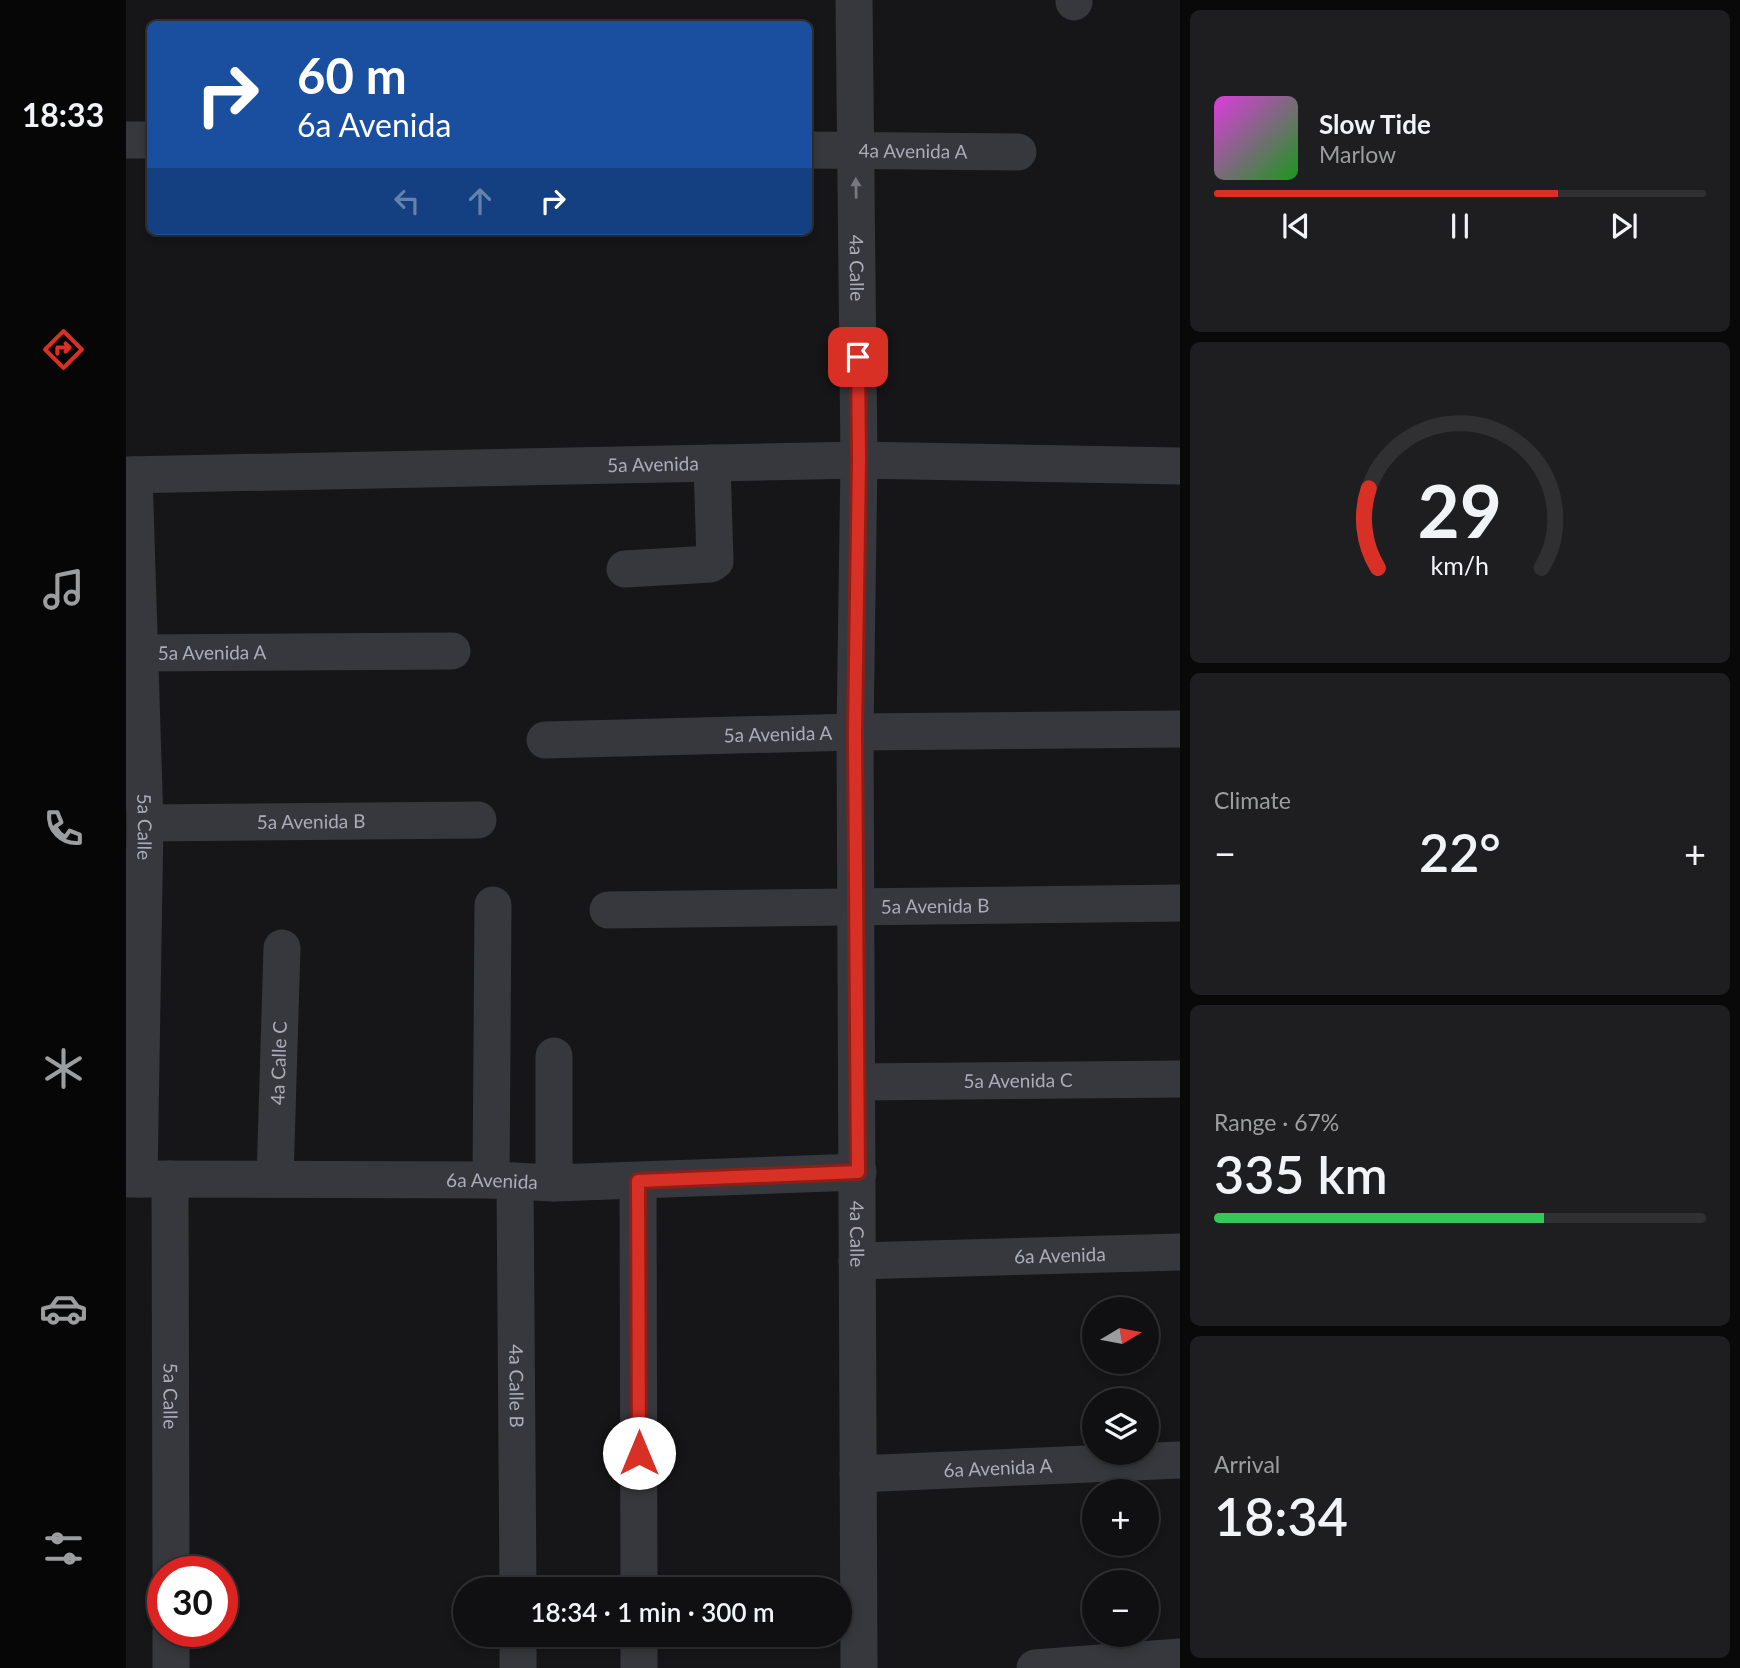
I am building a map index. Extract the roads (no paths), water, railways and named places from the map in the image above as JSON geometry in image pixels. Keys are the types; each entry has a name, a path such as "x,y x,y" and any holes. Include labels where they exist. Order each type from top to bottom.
{"street":[{"name":"4a Calle","path":"854,0 859,460 855,732 859,1668"},
{"path":"126,140 147,140"},
{"name":"4a Avenida A","path":"812,150 1018,152"},
{"name":"5a Avenida","path":"130,475 859,460 1180,466"},
{"path":"625,569 711,564 715,561 712,463"},
{"name":"5a Calle","path":"130,475 140,653 145,823 135,873 145,1179 170,1556"},
{"name":"5a Avenida A","path":"140,653 452,651"},
{"name":"5a Avenida A","path":"545,740 855,732 1180,729"},
{"name":"5a Avenida B","path":"145,823 478,820"},
{"name":"5a Avenida B","path":"608,910 1180,903"},
{"name":"4a Calle B","path":"493,905 517,1577"},
{"name":"4a Calle C","path":"275,1179 282,948"},
{"path":"554,1056 554,1183"},
{"name":"5a Avenida C","path":"857,1082 1180,1079"},
{"name":"6a Avenida","path":"145,1179 503,1180 554,1183 858,1172"},
{"path":"638,1181 639,1577"},
{"name":"6a Avenida","path":"857,1261 1180,1252"},
{"name":"6a Avenida A","path":"858,1475 1180,1460"},
{"path":"171,1647 171,1668"},
{"path":"518,1647 518,1668"},
{"path":"639,1647 639,1668"},
{"path":"1035,1668 1180,1657"}]}
